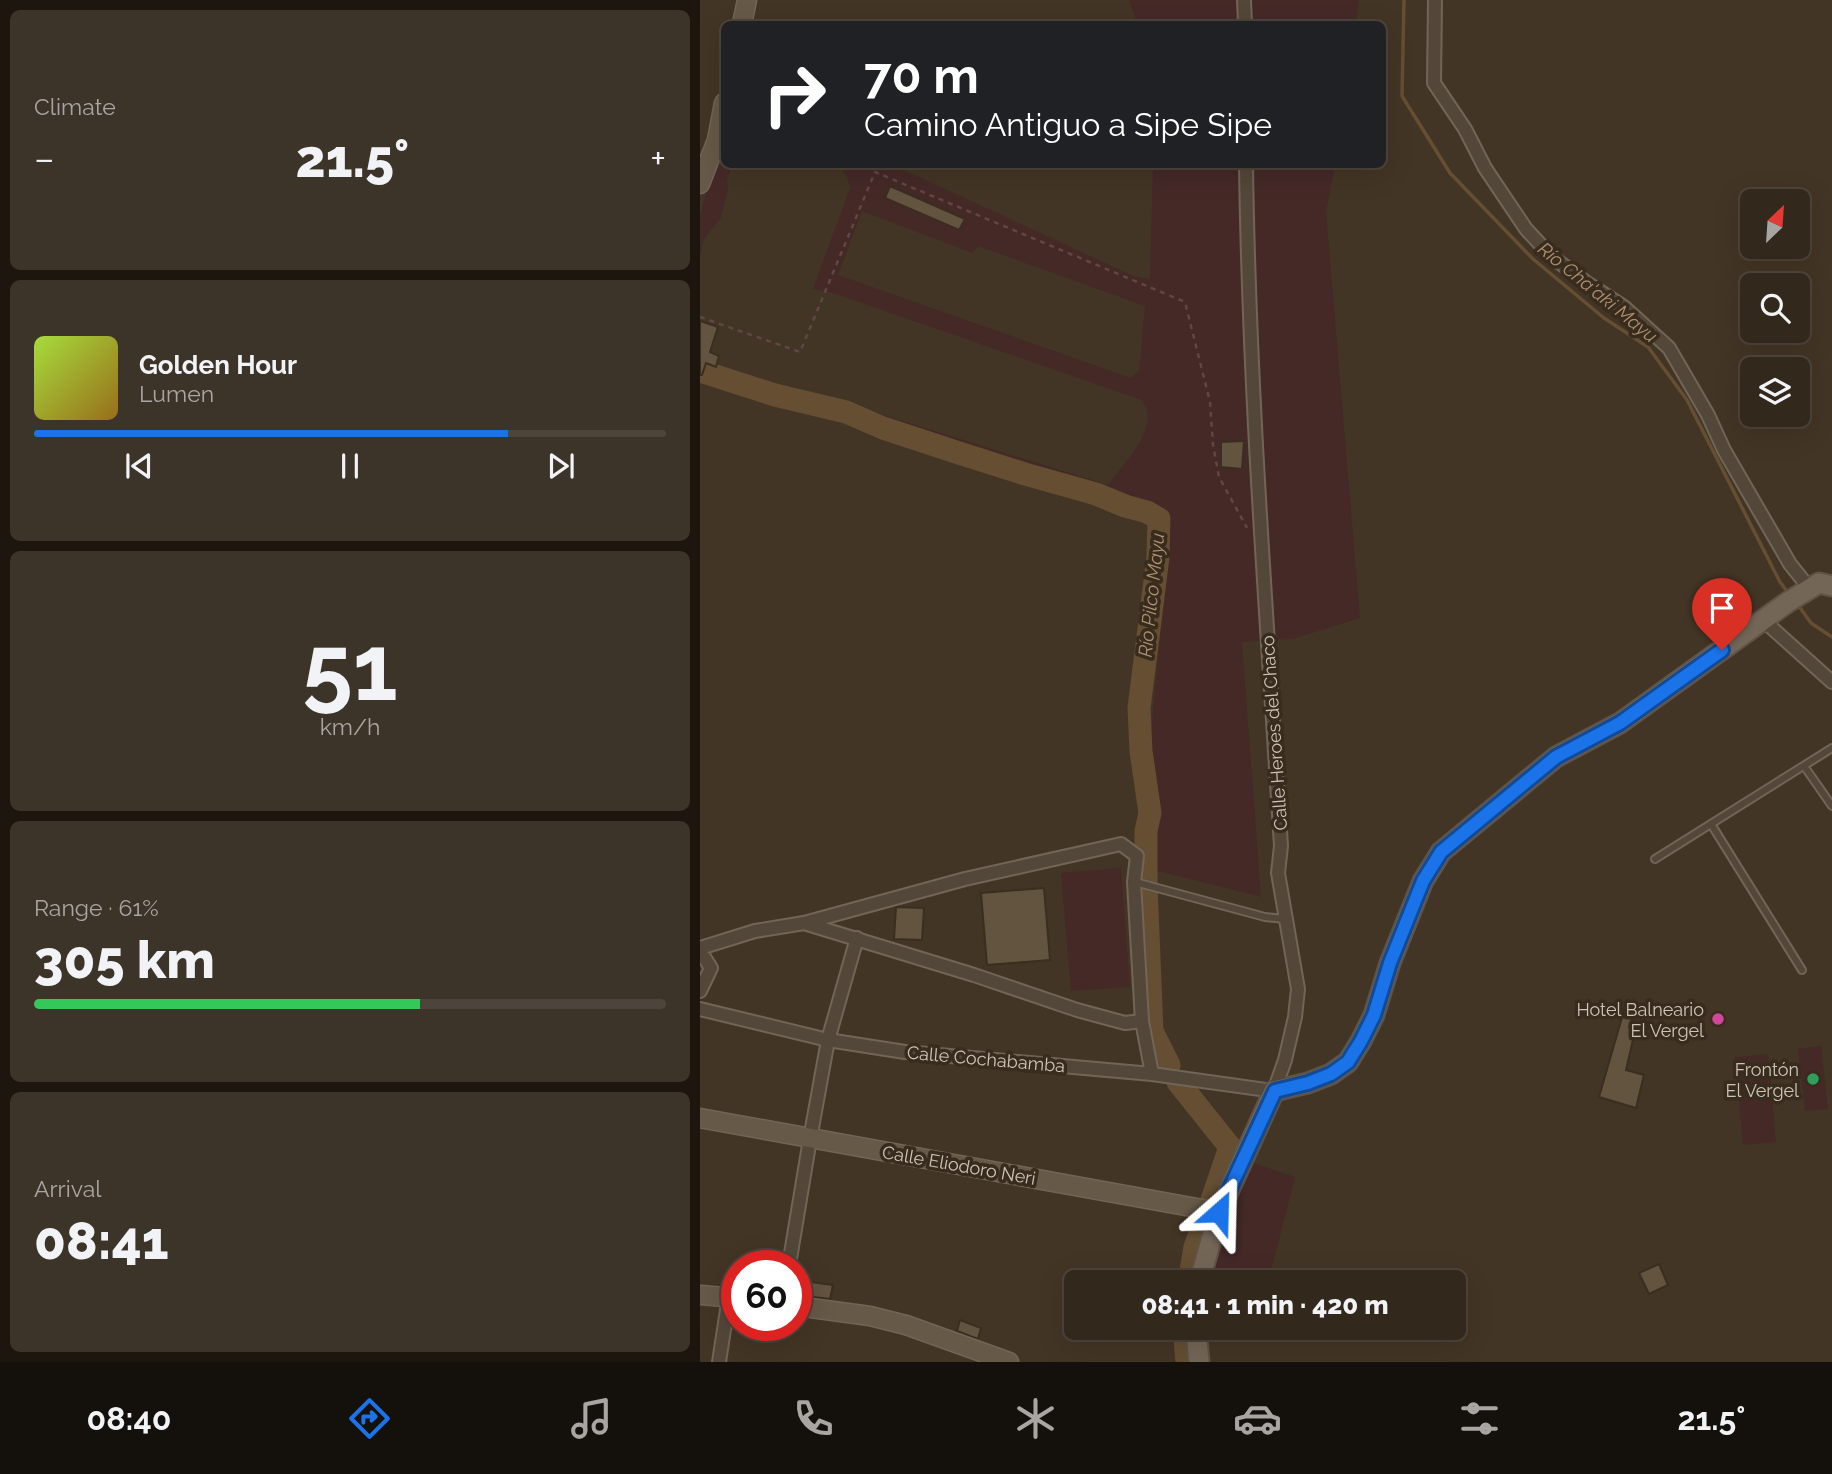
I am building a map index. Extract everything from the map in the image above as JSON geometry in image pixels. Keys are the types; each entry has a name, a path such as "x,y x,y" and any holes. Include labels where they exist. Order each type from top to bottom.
{"main road":[{"path":"1275,1091 1331,1074 1348,1062 1374,1015 1390,963 1423,881 1441,852 1556,757 1620,723 1814,588"},
{"name":"Calle Heroes del Chaco","path":"1203,1270 1219,1212 1275,1091"},
{"path":"1197,1340 1199,1362"}],"street":[{"path":"743,21 747,0"},
{"path":"1244,0 1245,21"},
{"path":"1435,0 1434,83 1465,129 1485,168 1526,229 1551,256 1624,307 1669,348 1790,564 1814,588"},
{"path":"700,184 717,140 721,119"},
{"name":"Calle Heroes del Chaco","path":"1246,168 1260,512 1281,846 1278,873 1298,989 1295,1017 1275,1091"},
{"path":"1763,621 1832,682"},
{"path":"700,948 755,931 847,913 965,879 1121,844 1137,856 1134,882 1142,1021 1152,1073"},
{"path":"804,923 1077,1010 1125,1023 1142,1021"},
{"path":"792,1250 828,1040 857,938"},
{"path":"700,955 711,968 700,991"},
{"name":"Calle Cochabamba","path":"700,1009 828,1040 905,1052 1152,1073 1275,1091"},
{"name":"Calle Eliodoro Neri","path":"700,1118 1219,1212"},
{"path":"700,1295 721,1296"},
{"path":"812,1308 870,1316 906,1325 1009,1362"},
{"path":"719,1362 724,1341"}],"lane":[{"path":"1655,859 1832,748"},
{"path":"1804,766 1832,806"},
{"path":"1711,824 1802,970"},
{"path":"1134,882 1265,917 1285,919"}],"path":[{"path":"700,317 800,352 875,172 1185,302 1210,402 1213,445 1219,477 1248,531"}],"shaded area":[{"path":"1129,0 1359,0 1356,21 1136,21"},
{"path":"721,132 721,168 731,168 727,179 728,189 721,218 704,239 700,256 700,217"},
{"path":"840,168 900,168 1136,277 1150,279 1153,168 1334,168 1326,212 1360,618 1293,639 1242,642 1261,897 1146,868 1151,733 1170,528 1164,519 1096,494 883,428 846,412 775,395 790,386 1108,485 1135,450 1145,430 1147,410 1142,400 830,292 813,289 850,188 847,177","holes":["862,211 972,253 978,246 1145,306 1139,371 1131,378 838,275"]},
{"path":"1121,868 1130,987 1071,991 1061,873"},
{"name":"Frontón El Vergel","path":"1821,1046 1828,1109 1805,1111 1798,1049"},
{"path":"1768,1054 1776,1142 1743,1145 1735,1057"},
{"path":"1253,1163 1295,1177 1271,1270 1213,1268 1219,1234"}],"building":[{"path":"890,186 965,219 959,230 885,198"},
{"path":"700,321 718,327 710,352 719,356 716,367 706,363 702,375 700,375"},
{"path":"1244,441 1242,469 1221,467 1221,442"},
{"path":"1044,888 1050,960 987,965 981,893"},
{"path":"896,907 924,908 922,940 894,939"},
{"path":"1627,1000 1637,1004 1629,1027 1635,1031 1626,1070 1644,1075 1636,1108 1599,1097"},
{"path":"1659,1264 1668,1285 1649,1294 1639,1273"},
{"path":"812,1282 833,1285 830,1299 812,1297"},
{"path":"960,1320 981,1328 978,1339 957,1331"}],"waterway":[{"name":"Río Cha'aki Mayu","path":"1404,0 1402,96 1450,173 1533,259 1604,318 1648,347 1687,400 1780,582 1789,594"},
{"name":"Río Pilco Mayu","path":"700,371 775,395 846,412 883,428 959,453 1096,494 1159,519 1158,557 1139,708 1141,751 1150,813 1146,831 1146,885 1152,1031 1169,1065"},
{"name":"Río Cha'aki Mayu","path":"1798,605 1811,623 1832,637"},
{"path":"1178,1082 1230,1147 1211,1203"},
{"path":"1191,1270 1195,1247 1206,1217"},
{"path":"1185,1340 1187,1362"}],"place":[{"name":"Hotel Balneario El Vergel","path":"1718,1019"},
{"name":"Frontón El Vergel","path":"1813,1079"}],"route":[{"path":"1219,1212 1275,1091 1331,1074 1348,1062 1361,1041 1374,1015 1390,963 1423,881 1441,852 1556,757 1620,723 1722,650"}]}
